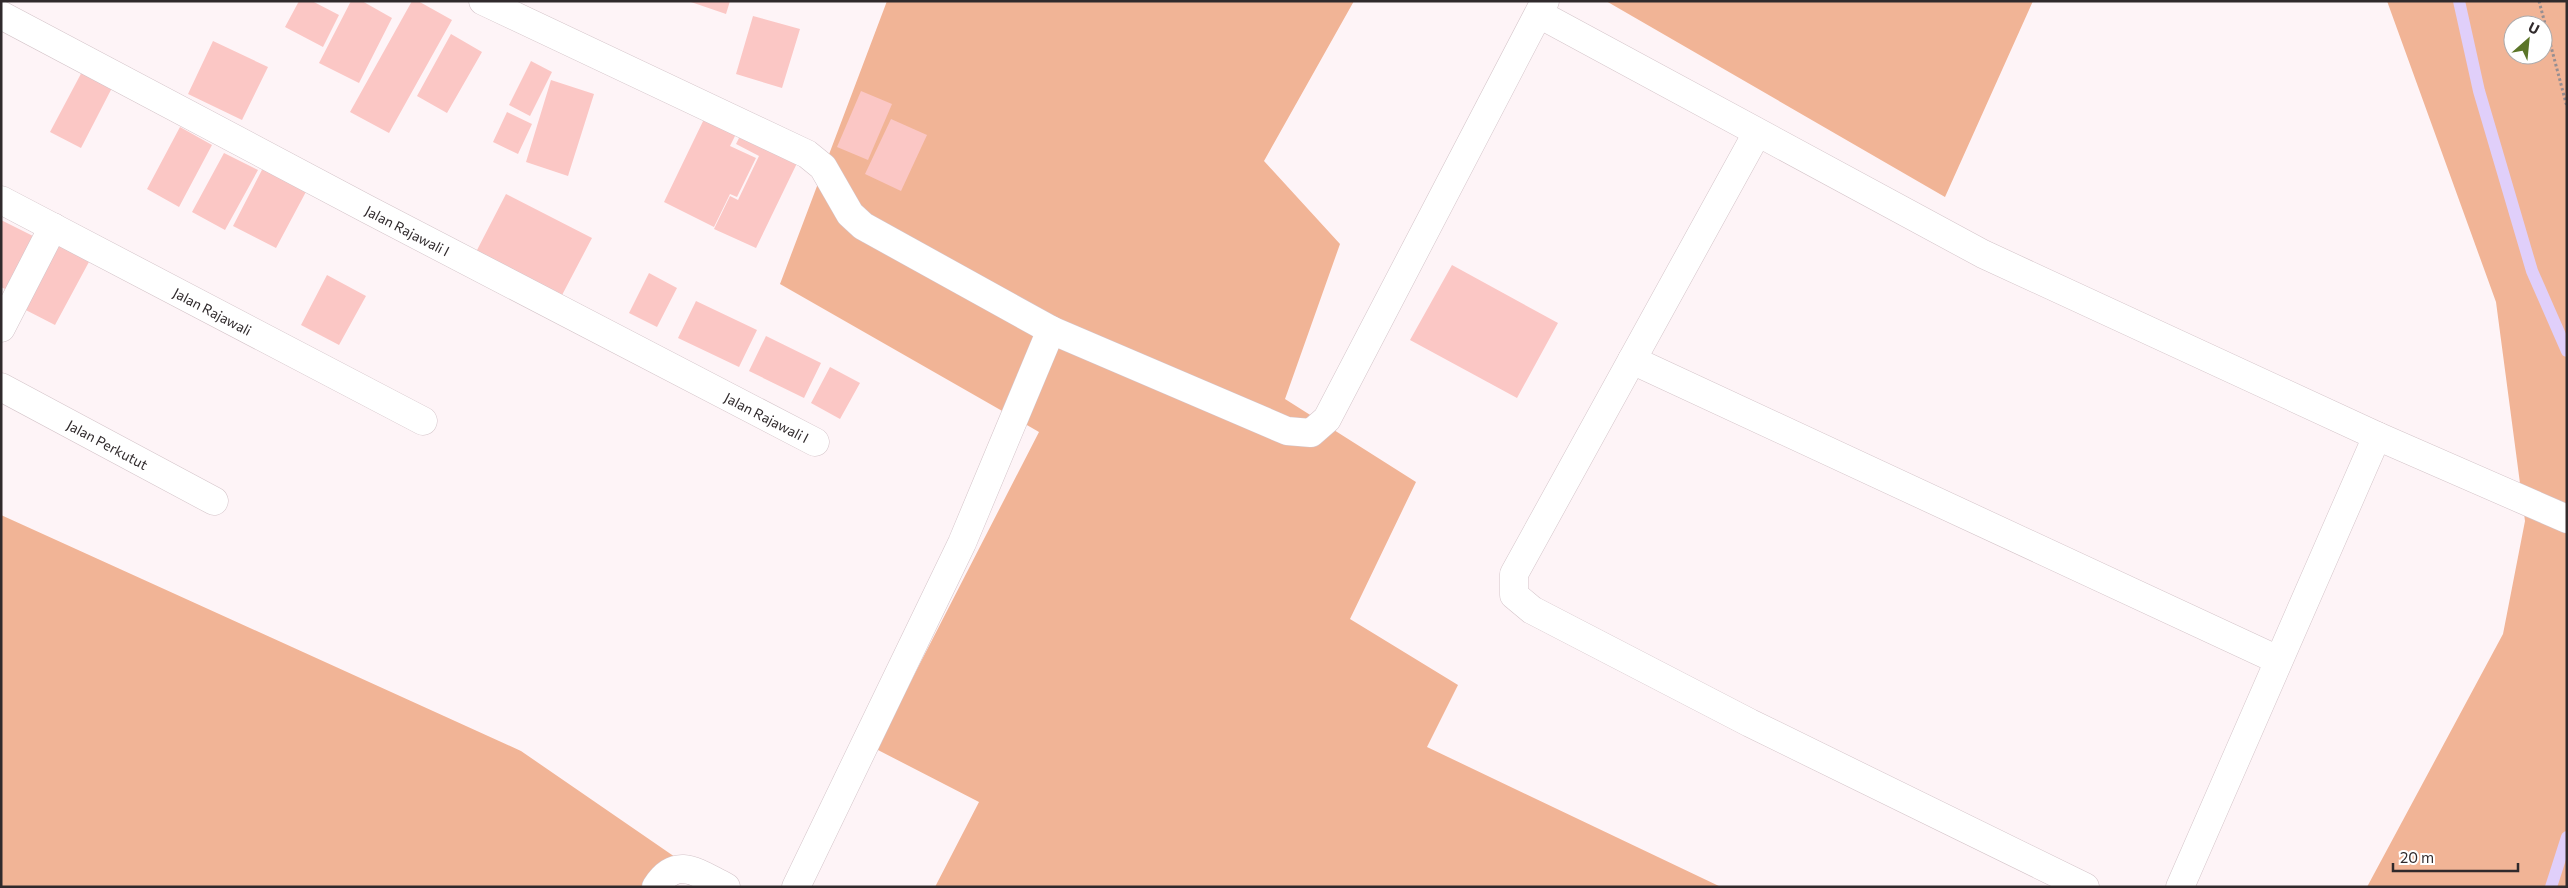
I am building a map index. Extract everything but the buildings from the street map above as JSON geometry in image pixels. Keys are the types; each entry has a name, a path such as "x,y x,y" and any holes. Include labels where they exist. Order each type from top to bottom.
{"street":[{"path":"482,1 807,154 823,167 850,214 863,226 1051,330 1287,431 1311,433 1327,419 1542,8 1757,133 1983,254 2377,436 2567,519"},
{"name":"Jalan Rajawali I","path":"1,15 367,209 815,442"},
{"path":"1757,133 1514,574 1514,595 1532,610 1750,723 2085,887"},
{"name":"Jalan Rajawali","path":"1,200 423,421"},
{"path":"1,328 53,227"},
{"path":"796,887 962,543 1051,330"},
{"path":"1632,360 2278,660"},
{"name":"Jalan Perkutut","path":"1,387 214,501"},
{"path":"2180,887 2377,436"},
{"path":"656,887 668,872 682,868 692,870 726,887"}],"path":[{"path":"2539,1 2567,107"}],"shaded area":[{"path":"887,1 1354,1 1264,161 1340,244 1285,399 1416,482 1350,619 1458,685 1427,747 1721,887 935,887 979,802 876,749 1039,432 780,284"},
{"path":"1606,1 2033,1 1945,197"},
{"path":"2387,1 2567,1 2567,887 2367,887 2503,634 2525,521 2496,302"},
{"path":"1,515 521,751 675,857 660,887 1,887"}],"waterway":[{"path":"2459,1 2479,91 2532,271 2567,351"},
{"path":"2551,887 2567,837"}]}
